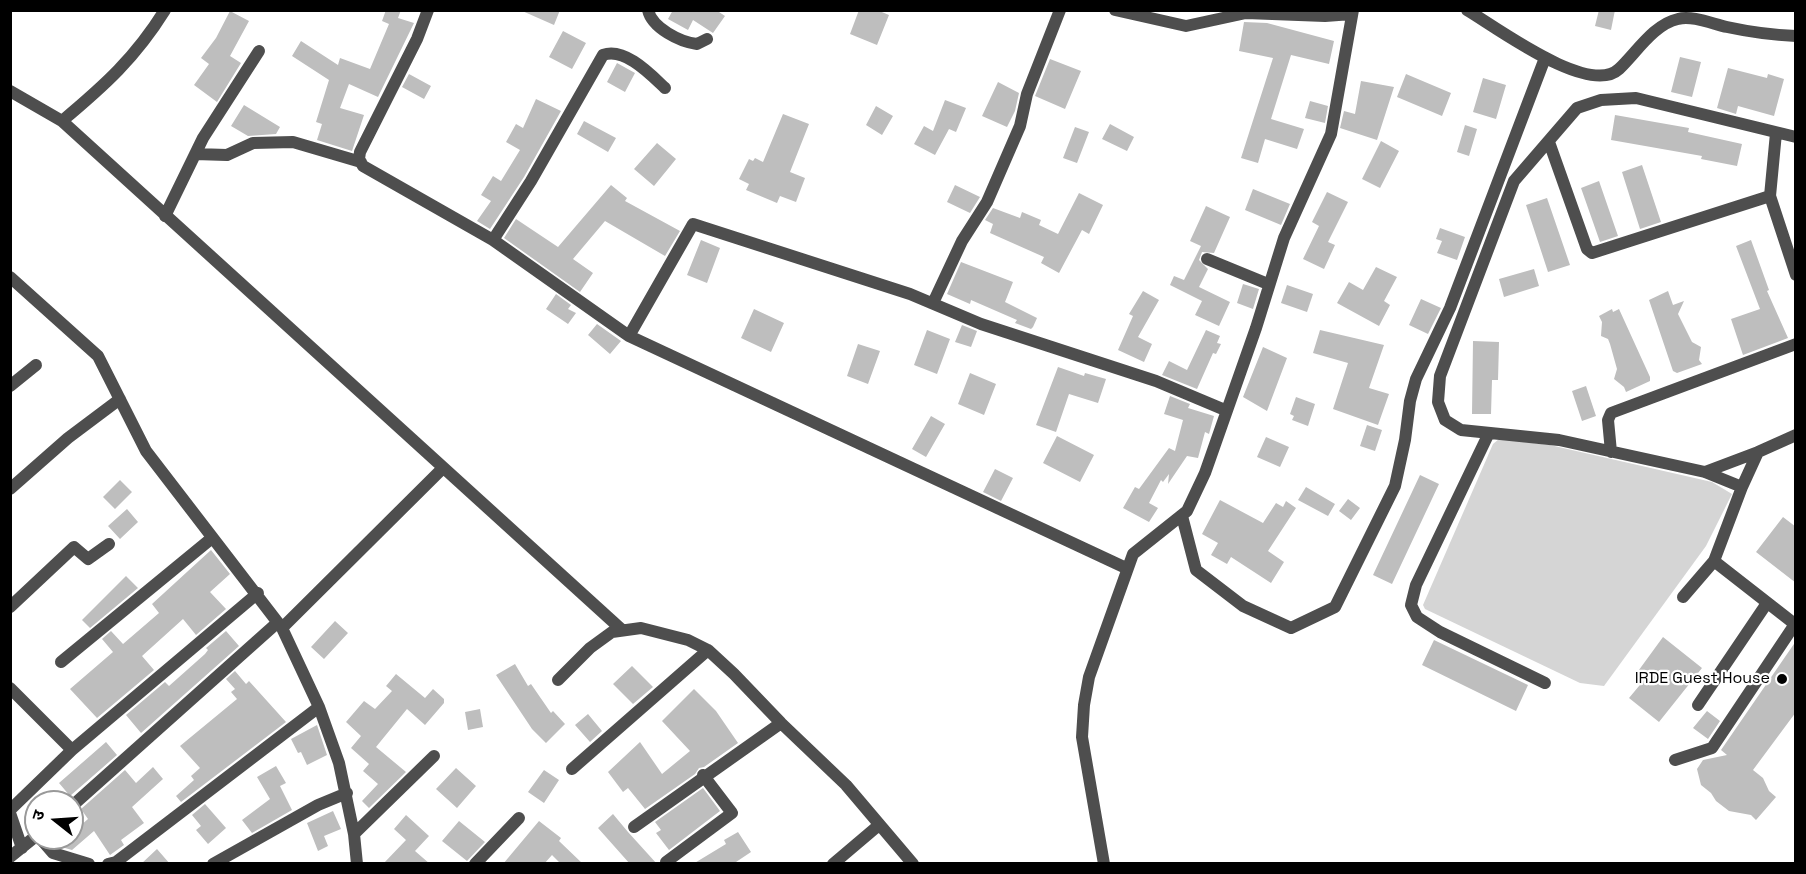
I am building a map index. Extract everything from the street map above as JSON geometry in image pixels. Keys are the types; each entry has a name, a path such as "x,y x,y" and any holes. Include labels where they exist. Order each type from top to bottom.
{"street":[{"path":"62,121 117,74 144,42 165,10"},
{"path":"360,162 360,152 411,51 428,10"},
{"path":"648,10 651,19 661,28 681,39 697,44 707,39"},
{"path":"933,303 962,241 987,202 1020,126 1027,94 1060,10"},
{"path":"1104,864 1082,737 1089,677 1126,568 1140,546 1182,516 1202,482 1256,328 1284,238 1331,134 1353,12 1334,16 1218,14 1193,25 1178,25 1115,10"},
{"path":"1467,10 1545,58 1586,74 1598,76 1611,74 1673,15 1751,32 1796,36"},
{"path":"165,216 195,154 259,51"},
{"path":"493,240 531,181 603,55 609,53 622,56 665,88"},
{"path":"1182,516 1196,570 1243,606 1291,628 1335,607 1395,486 1406,440 1410,401 1416,379 1450,308 1545,58"},
{"path":"10,91 62,121 621,629"},
{"path":"1742,487 1705,472 1559,440 1461,430 1450,426 1438,402 1438,385 1514,181 1577,108 1588,102 1625,97 1796,136"},
{"path":"1776,133 1770,196 1796,275"},
{"path":"195,154 227,155 253,143 293,142 360,162 363,166 493,240 629,336 1126,568"},
{"path":"1549,142 1587,249 1592,253 1770,196"},
{"path":"629,336 693,224 839,270 933,303 981,324 1156,381 1226,410"},
{"path":"1207,259 1268,284"},
{"path":"10,277 98,356 146,451 212,538 258,593 280,625 319,706 347,793 357,864"},
{"path":"1611,452 1608,420 1611,413 1796,344"},
{"path":"10,386 36,365"},
{"path":"10,489 68,438 120,399"},
{"path":"1489,433 1416,585 1411,605 1417,617 1440,632 1545,683"},
{"path":"1705,472 1796,435"},
{"path":"1683,597 1714,561 1758,452"},
{"path":"84,796 280,625 443,468"},
{"path":"61,662 212,538"},
{"path":"10,607 74,547 88,559 110,544"},
{"path":"1675,760 1712,748 1795,625 1714,561"},
{"path":"17,852 10,812 72,750 258,593"},
{"path":"1698,705 1767,603"},
{"path":"558,680 605,636 621,629 640,628 667,633 708,650 846,785 913,864"},
{"path":"572,769 708,650"},
{"path":"10,688 72,750"},
{"path":"108,864 116,862 319,706"},
{"path":"634,827 781,723"},
{"path":"354,834 434,756"},
{"path":"666,862 732,813 704,776"},
{"path":"213,864 318,805 347,793"},
{"path":"476,864 519,818"},
{"path":"833,864 879,825"},
{"path":"50,850 53,853 89,864"}],"shaded area":[{"path":"1499,439 1550,445 1712,482 1732,494 1706,546 1604,686 1580,683 1425,609 1423,605 1493,444"}],"building":[{"path":"386,10 401,10 398,18 414,23 378,97 349,84 340,108 364,115 352,151 317,140 322,124 316,122 329,80 292,56 301,41 338,65 340,58 370,69 389,24 382,21"},
{"path":"520,10 560,10 554,25"},
{"path":"673,10 716,10 725,16 713,33 693,20 688,30 668,19"},
{"path":"859,10 877,10 889,15 877,45 850,34"},
{"path":"1599,10 1615,10 1611,30 1595,26"},
{"path":"230,11 249,21 230,56 241,63 217,102 194,85 209,64 201,58 216,38"},
{"path":"1244,22 1267,23 1334,41 1329,64 1291,55 1271,119 1304,129 1297,149 1265,139 1258,163 1241,158 1273,58 1239,51"},
{"path":"563,31 586,43 572,69 549,57"},
{"path":"1680,57 1701,62 1692,97 1671,92"},
{"path":"1050,59 1081,71 1065,109 1035,96"},
{"path":"617,63 635,73 625,92 607,82"},
{"path":"1728,68 1767,78 1768,74 1784,79 1774,116 1738,106 1736,114 1717,108"},
{"path":"409,74 431,86 424,99 402,87"},
{"path":"1406,74 1451,93 1442,116 1397,97"},
{"path":"1483,78 1506,85 1496,119 1473,112"},
{"path":"1361,81 1394,87 1377,140 1340,128 1344,111 1355,114"},
{"path":"998,82 1019,93 1015,111 1007,127 982,116"},
{"path":"536,99 561,111 524,177 490,229 477,221 491,201 481,195 493,176 501,181 520,150 506,142 516,124 523,128"},
{"path":"945,100 966,108 956,132 949,129 935,155 914,144 924,126 933,131"},
{"path":"1310,101 1328,106 1325,123 1305,118"},
{"path":"244,105 280,127 276,134 248,136 231,126"},
{"path":"876,106 893,116 882,135 866,125"},
{"path":"783,114 809,124 790,172 805,178 796,202 780,196 777,203 746,190 749,184 739,179 749,159 753,161 755,158 763,162"},
{"path":"1615,115 1689,128 1688,132 1742,144 1737,166 1701,159 1702,156 1611,140"},
{"path":"584,121 616,138 608,152 577,134"},
{"path":"1110,124 1134,137 1127,151 1102,139"},
{"path":"1465,125 1477,129 1469,156 1457,152"},
{"path":"1075,127 1089,132 1077,163 1063,158"},
{"path":"1381,141 1399,151 1380,188 1362,179"},
{"path":"657,143 676,159 654,186 634,169"},
{"path":"1642,165 1661,222 1640,229 1622,172"},
{"path":"1599,181 1618,236 1600,242 1581,188"},
{"path":"611,185 627,198 625,201 680,231 665,256 605,221 573,259 593,273 580,292 504,238 516,219 558,247"},
{"path":"955,185 980,197 970,213 947,202"},
{"path":"1253,189 1290,204 1281,225 1245,210"},
{"path":"1327,192 1348,202 1328,242 1335,245 1324,269 1303,259 1319,226 1312,222"},
{"path":"1079,193 1103,205 1089,234 1082,230 1059,273 1041,263 1044,257 990,233 993,224 985,220 993,208 1020,218 1022,212 1041,220 1039,225 1058,234"},
{"path":"1547,198 1570,265 1548,272 1526,205"},
{"path":"1206,206 1230,217 1214,253 1202,252 1199,260 1208,269 1199,287 1230,302 1219,326 1195,315 1202,301 1170,285 1174,276 1184,280 1201,246 1190,241"},
{"path":"1440,228 1465,237 1457,260 1437,253 1442,241 1436,239"},
{"path":"701,240 720,248 707,283 687,275"},
{"path":"1751,240 1769,290 1767,291 1788,338 1743,355 1731,319 1760,309 1736,246"},
{"path":"961,262 1013,282 1005,302 1037,318 1033,327 1031,329 1015,323 1017,320 971,300 970,304 947,294"},
{"path":"1376,267 1397,277 1384,301 1390,305 1379,326 1337,303 1349,282 1363,290"},
{"path":"1534,269 1539,286 1504,297 1499,279"},
{"path":"1243,284 1259,289 1253,309 1237,303"},
{"path":"1287,285 1313,294 1307,312 1281,303"},
{"path":"1143,291 1159,300 1138,337 1152,344 1144,362 1118,350 1133,316 1129,314"},
{"path":"1668,291 1673,305 1684,301 1678,314 1692,342 1701,347 1699,360 1702,364 1677,373 1673,371 1649,300"},
{"path":"556,294 571,305 568,309 576,313 568,324 546,309"},
{"path":"1421,299 1441,308 1428,334 1409,325"},
{"path":"754,309 784,323 771,352 741,338"},
{"path":"1612,309 1613,312 1619,309 1650,377 1650,381 1626,392 1624,387 1614,379 1617,369 1610,344 1608,339 1601,336 1602,322 1599,316"},
{"path":"597,324 621,341 610,354 588,335"},
{"path":"962,325 977,331 971,347 955,342"},
{"path":"927,330 950,339 937,374 914,365"},
{"path":"1206,330 1220,336 1217,343 1221,344 1216,354 1213,353 1197,389 1162,375 1169,361 1187,370"},
{"path":"1320,330 1384,345 1369,388 1389,394 1378,425 1333,409 1348,363 1313,353"},
{"path":"1473,341 1499,342 1498,380 1492,380 1491,414 1472,414"},
{"path":"858,344 880,351 868,384 847,376"},
{"path":"1263,347 1287,358 1267,411 1243,397"},
{"path":"1058,367 1084,376 1085,373 1106,379 1098,403 1069,394 1056,432 1036,425"},
{"path":"970,373 996,384 984,415 958,404"},
{"path":"1586,386 1596,416 1582,421 1572,391"},
{"path":"1170,396 1190,404 1188,408 1214,416 1209,434 1205,432 1198,458 1187,456 1168,484 1169,474 1163,482 1161,480 1149,503 1158,508 1149,522 1123,508 1135,487 1139,489 1169,448 1175,451 1183,420 1164,414"},
{"path":"1296,397 1315,404 1308,426 1292,420 1294,416 1290,414"},
{"path":"931,416 945,424 926,457 912,449"},
{"path":"1367,425 1382,430 1375,451 1360,446"},
{"path":"1057,436 1094,455 1080,482 1043,463"},
{"path":"1266,437 1289,447 1280,467 1257,457"},
{"path":"995,469 1013,478 1001,501 983,492"},
{"path":"1420,475 1439,484 1392,584 1373,575"},
{"path":"120,480 132,492 115,509 103,497"},
{"path":"1306,487 1335,504 1328,516 1298,500"},
{"path":"1348,499 1360,508 1351,520 1339,511"},
{"path":"1220,500 1263,523 1276,503 1283,507 1286,501 1296,508 1268,551 1284,562 1271,583 1231,557 1227,564 1211,555 1218,543 1202,534"},
{"path":"127,509 138,522 120,539 108,526"},
{"path":"1783,517 1796,527 1796,583 1756,552"},
{"path":"211,550 230,574 210,592 226,609 196,635 183,619 142,656 154,670 97,718 70,689 113,652 102,639 111,631 123,644 159,613 152,604"},
{"path":"126,576 138,588 90,628 82,620"},
{"path":"335,621 348,633 324,659 311,647"},
{"path":"226,631 239,646 141,733 126,715 165,682 169,686 205,654 208,650 206,648"},
{"path":"1663,637 1702,668 1659,722 1629,698 1644,680 1636,674"},
{"path":"1434,640 1528,685 1516,711 1422,665"},
{"path":"1796,641 1796,712 1753,770 1763,778 1769,791 1776,797 1756,820 1751,815 1729,811 1716,801 1711,793 1701,785 1697,769 1703,760 1727,755 1721,750"},
{"path":"515,664 528,686 531,684 551,713 553,711 565,724 546,743 532,729 496,675"},
{"path":"632,666 653,687 633,704 613,684"},
{"path":"235,671 246,684 249,681 286,722 181,802 176,796 194,780 191,776 200,768 180,746 237,699 231,692 235,689 226,679"},
{"path":"396,674 425,698 433,689 444,699 444,703 425,725 407,709 376,747 406,772 369,808 362,801 378,784 363,771 369,764 351,748 361,736 346,722 364,701 375,709 392,691 386,686"},
{"path":"694,689 716,711 738,743 704,767 699,768 695,774 645,809 628,788 623,792 608,772 640,742 662,774 690,751 662,721"},
{"path":"480,709 483,727 468,730 465,712"},
{"path":"1707,711 1720,721 1708,739 1693,728"},
{"path":"588,714 602,731 590,742 575,725"},
{"path":"317,725 327,755 307,765 291,739"},
{"path":"106,742 117,755 77,790 65,790 59,783"},
{"path":"276,766 286,783 280,786 292,810 252,833 242,820 270,799 257,777"},
{"path":"153,767 163,779 132,807 144,823 121,840 124,845 110,855 94,831 84,840 84,822 88,819 84,813 84,806 125,770 136,783"},
{"path":"456,768 476,786 457,808 436,789"},
{"path":"544,770 559,780 544,803 528,792"},
{"path":"703,788 720,811 669,850 656,833 661,830 655,822"},
{"path":"205,804 226,828 208,844 196,830 201,826 192,815"},
{"path":"333,811 341,829 324,836 328,846 318,851 307,823"},
{"path":"613,814 657,864 630,864 598,828"},
{"path":"406,815 429,836 415,851 430,864 383,864 406,840 394,829"},
{"path":"459,821 485,842 467,861 442,841"},
{"path":"539,821 561,838 559,841 583,864 561,864 552,855 544,864 503,864"},
{"path":"738,832 751,852 733,864 693,864 726,844 724,840"},
{"path":"157,849 170,864 141,864"}],"place":[{"name":"IRDE Guest House","path":"1782,679"}]}
